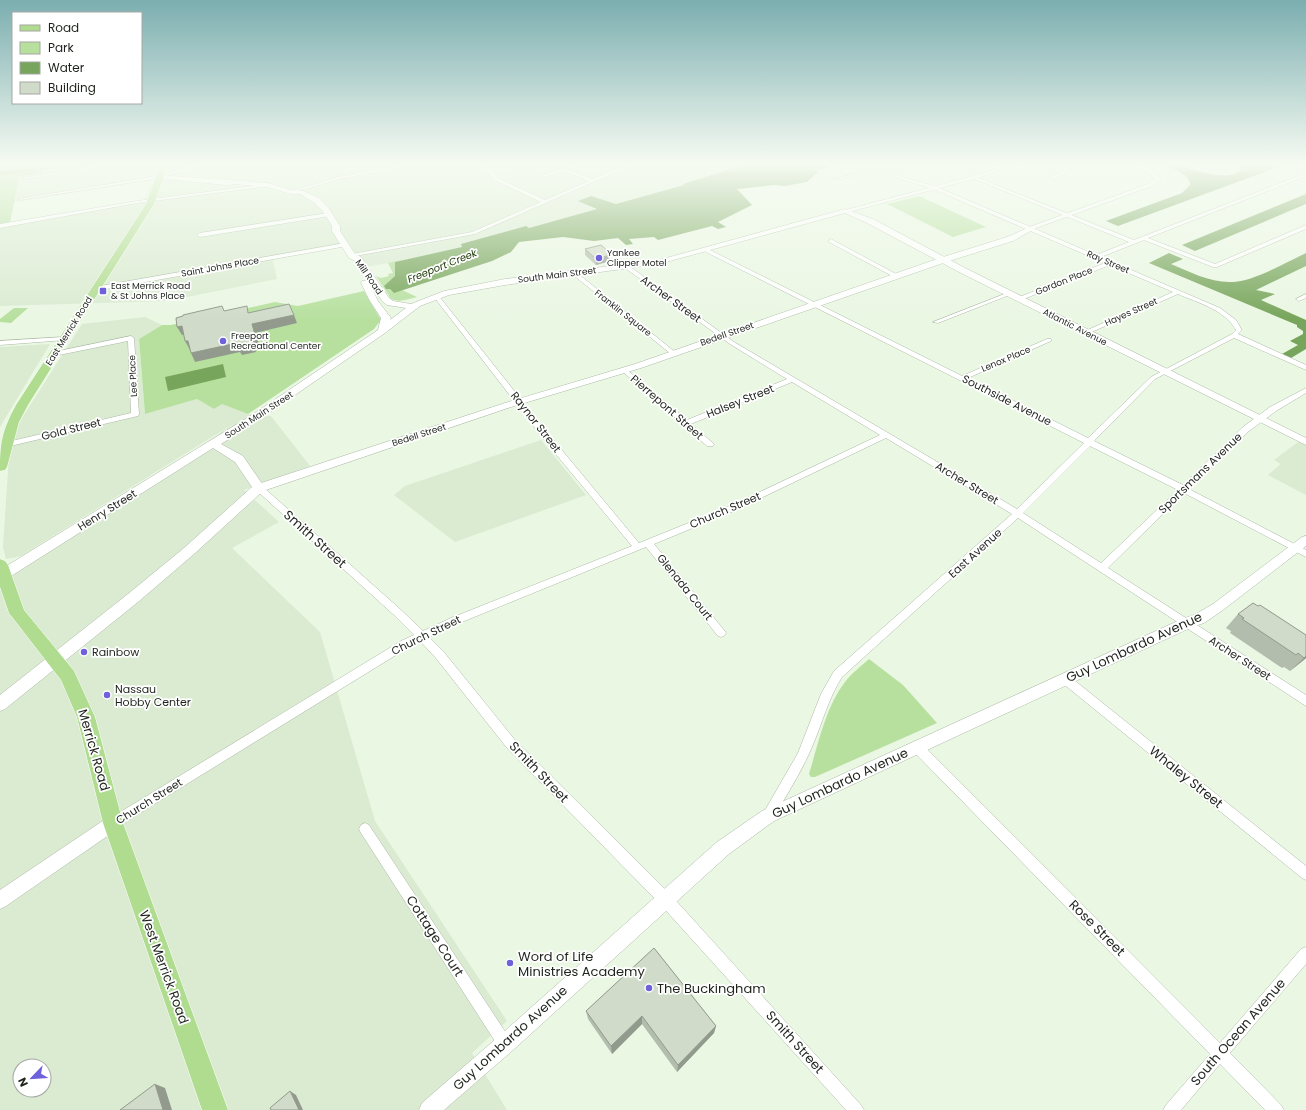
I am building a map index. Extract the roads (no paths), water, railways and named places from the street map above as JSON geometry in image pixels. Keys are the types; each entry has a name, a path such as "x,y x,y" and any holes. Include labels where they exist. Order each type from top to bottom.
{"main road":[{"name":"East Merrick Road","path":"0,468 13,422 22,405 143,216"},
{"name":"Mill Road","path":"320,216 328,228 336,231 352,256 358,259 386,300 390,303 412,307"},
{"name":"South Main Street","path":"214,444 281,401 382,331 412,307 436,296 505,282 659,262 828,216"},
{"name":"Atlantic Avenue","path":"857,216 1086,333 1306,442"},
{"name":"Mill Road","path":"352,256 350,261 372,296 374,302 386,318 386,324 382,331"},
{"name":"Mill Road","path":"372,296 385,307 390,309 400,310 412,307"},
{"name":"Smith Street","path":"214,444 240,459 259,488"},
{"name":"Henry Street","path":"1,572 214,444"},
{"path":"0,704 189,551 259,488"},
{"path":"1,572 17,613 55,661"},
{"name":"Merrick Road","path":"55,661 68,676 86,717 113,823"},
{"name":"West Merrick Road","path":"113,823 215,1110"}],"street":[{"path":"0,226 62,216"},
{"path":"200,235 299,216"},
{"path":"352,256 473,233 513,216"},
{"name":"Ray Street","path":"999,216 1218,310 1229,316 1239,330 1234,336"},
{"name":"Bedell Street","path":"259,488 520,401 624,370 943,260 1010,239 1030,229 1064,216"},
{"path":"1068,216 1134,242"},
{"name":"Gordon Place","path":"1096,257 1200,216"},
{"path":"1143,238 1215,266 1306,227"},
{"path":"832,241 896,276"},
{"name":"Saint Johns Place","path":"96,289 345,245"},
{"name":"Southside Avenue","path":"706,250 1302,548"},
{"name":"Gordon Place","path":"1019,299 1109,263"},
{"name":"Archer Street","path":"626,267 723,336 1018,514 1306,701"},
{"name":"Franklin Square","path":"574,273 673,353"},
{"name":"Hayes Street","path":"1086,333 1177,292"},
{"path":"936,322 1009,294"},
{"name":"Raynor Street","path":"436,296 548,438 637,546"},
{"path":"1306,296 1299,299 1306,302"},
{"path":"1234,336 1306,368"},
{"name":"East Avenue","path":"768,816 803,756 820,706 838,674 1018,514 1154,378 1234,336"},
{"name":"Lee Place","path":"54,354 131,338 135,414"},
{"path":"0,343 64,339"},
{"name":"Lenox Place","path":"963,378 1049,340"},
{"name":"Pierrepont Street","path":"624,370 710,444"},
{"name":"Halsey Street","path":"686,423 794,379"},
{"name":"Sportsmans Avenue","path":"1102,568 1246,428 1273,409 1306,390"},
{"name":"Gold Street","path":"6,445 135,414"},
{"name":"Church Street","path":"0,900 113,823 392,651 454,621 731,509 887,435"},
{"name":"Smith Street","path":"259,488 422,636 439,654 512,744 665,899 856,1110"},
{"name":"Glenada Court","path":"648,542 720,633"},
{"name":"Guy Lombardo Avenue","path":"429,1110 505,1044 723,848 768,816 1187,623 1199,619 1302,548"},
{"name":"Whaley Street","path":"1065,679 1306,874"},
{"name":"Rose Street","path":"917,747 1276,1110"},
{"name":"Cottage Court","path":"365,829 505,1044"},
{"name":"South Ocean Avenue","path":"1171,1110 1306,954"}],"water":[{"name":"Freeport Creek","path":"573,216 730,216 718,222 726,227 718,229 712,226 658,240 654,237 629,239 633,244 626,245 618,238 594,241 563,237 519,242 511,252 492,261 394,293 390,289 386,289 384,286 395,276 395,262 462,247 461,244 526,226 529,228"},
{"path":"1120,216 1146,216 1118,226 1106,221"},
{"path":"1253,216 1278,216 1195,251 1182,245"},
{"path":"1169,253 1183,259 1171,264 1208,279 1232,282 1249,279 1306,253 1306,266 1256,290 1275,294 1261,300 1306,320 1306,349 1291,358 1282,354 1298,345 1290,341 1303,334 1303,331 1297,327 1297,325 1149,263"},
{"path":"223,364 226,377 168,391 165,377"}],"place":[{"name":"Yankee Clipper Motel","path":"599,258"},
{"name":"East Merrick Road & St Johns Place","path":"103,291"},
{"name":"Freeport Recreational Center","path":"223,341"},
{"name":"Rainbow","path":"84,652"},
{"name":"Nassau Hobby Center","path":"107,695"},
{"name":"Word of Life Ministries Academy","path":"510,963"},
{"name":"The Buckingham","path":"649,988"}]}
